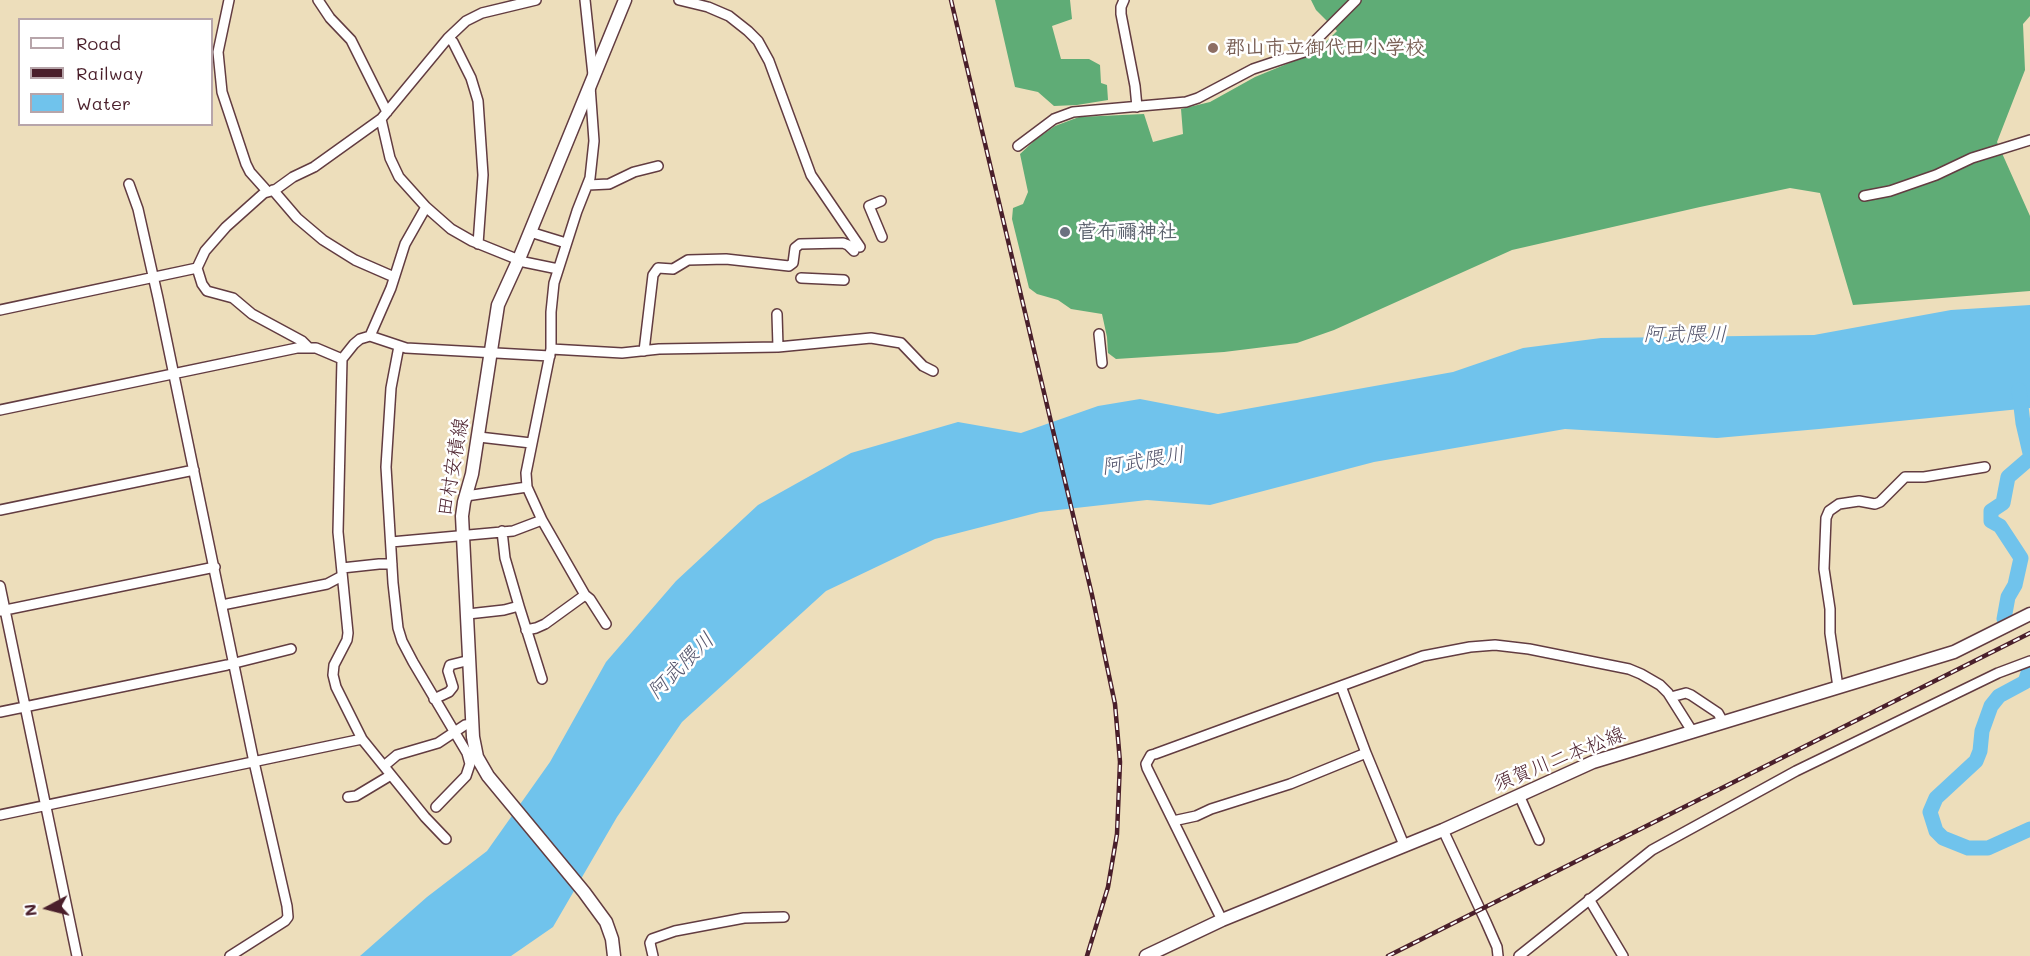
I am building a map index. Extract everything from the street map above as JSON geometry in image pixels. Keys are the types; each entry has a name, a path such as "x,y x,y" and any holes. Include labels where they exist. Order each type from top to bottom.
{"main road":[{"name":"田村安積線","path":"614,956 611,935 606,922 488,776 477,757 474,746 462,516 479,437 498,305 625,0"},
{"name":"須賀川二本松線","path":"1146,956 1222,920 1443,830 1593,762 1954,652 2030,615"}],"street":[{"path":"229,0 218,52 222,92 250,172 323,240 355,261 394,278"},
{"path":"318,0 330,18 351,40 384,115 386,144 393,165 402,181 451,229 478,244 519,259 558,269"},
{"path":"308,347 302,341 252,314 233,298 207,291 196,268 205,251 213,241 270,191 314,166 384,115 457,28 474,17 536,0"},
{"path":"585,0 592,81 594,141 588,185 558,269 552,300 550,353 531,443 526,487 585,595 606,624"},
{"path":"644,351 653,275 658,268 673,269 688,260 726,258 789,266 793,263 795,248 800,244 843,243 857,249 810,175 769,61 758,41 729,16 708,7 679,0"},
{"path":"1124,0 1121,14 1137,107"},
{"path":"1018,146 1054,119 1073,112 1186,102 1198,98 1253,69 1304,52 1356,0"},
{"path":"448,38 453,42 471,78 478,101 483,175 478,244"},
{"path":"1864,196 1890,191 1936,175 1972,158 2030,140"},
{"path":"588,185 609,184 634,172 658,166"},
{"path":"129,184 138,209 174,373 254,762 287,906 288,917 285,921 230,956"},
{"path":"881,201 869,206 882,237"},
{"path":"370,336 394,278 405,244 426,207"},
{"path":"530,232 566,243"},
{"path":"0,310 196,268"},
{"path":"801,278 844,280"},
{"path":"777,314 778,347"},
{"path":"1099,334 1102,363"},
{"path":"446,839 362,739 334,681 334,665 347,640 348,633 338,519 342,359 354,344 370,336 406,348 491,354 622,354 644,351 778,347 878,338 901,343 923,366 933,371"},
{"path":"399,346 391,387 386,458 398,628 402,641 469,759 469,770 466,776 436,807"},
{"path":"0,410 308,347 342,359"},
{"path":"479,437 531,443"},
{"path":"1838,687 1824,569 1826,519 1829,511 1837,504 1859,501 1875,504 1881,502 1905,477 1924,477 1985,467"},
{"path":"0,510 194,470"},
{"path":"466,496 526,487"},
{"path":"391,542 513,531 542,520"},
{"path":"501,531 505,558 542,680"},
{"path":"222,605 327,584 342,572 379,564 392,564"},
{"path":"2,611 215,567"},
{"path":"0,586 2,611 25,707 77,956"},
{"path":"526,630 545,624 585,595"},
{"path":"468,614 519,606"},
{"path":"1222,920 1147,768 1146,764 1151,755 1423,656 1470,647 1506,645 1629,669 1652,680 1671,697 1692,731"},
{"path":"0,712 235,663 291,649"},
{"path":"434,699 449,692 453,687 448,671 450,665 470,660"},
{"path":"1519,956 1652,850 1796,771 1998,673 2030,662"},
{"path":"1341,686 1404,845"},
{"path":"1671,697 1690,695 1718,713 1723,722"},
{"path":"384,766 397,755 438,743 465,725 473,724"},
{"path":"0,815 362,739"},
{"path":"1173,821 1196,816 1290,784 1366,753"},
{"path":"348,797 356,796 391,775"},
{"path":"1519,795 1539,840"},
{"path":"1443,830 1497,947 1498,956"},
{"path":"1589,899 1623,956"},
{"path":"653,956 650,943 652,939 675,931 744,918 784,917"}],"green space":[{"path":"995,0 1070,0 1072,19 1052,26 1061,59 1089,59 1100,65 1101,83 1107,85 1108,100 1054,106 1038,92 1015,87"},
{"path":"1311,0 2030,0 2030,16 2023,24 2025,70 1997,142 2030,216 2030,291 1853,305 1820,193 1790,188 1512,250 1334,330 1297,343 1224,352 1116,359 1108,353 1102,314 1071,309 1058,300 1037,294 1029,288 1012,219 1013,208 1023,204 1028,192 1020,154 1055,126 1079,117 1144,114 1153,142 1183,134 1181,109 1210,102 1255,77 1316,52 1337,31 1316,10"}],"water":[{"name":"阿武隈川","path":"2030,305 2030,408 1717,438 1565,429 1374,462 1210,505 1147,500 1040,512 935,539 826,591 682,722 617,817 553,927 511,956 360,956 427,897 487,851 550,762 606,662 676,581 758,505 851,453 958,422 1021,433 1098,406 1140,399 1218,414 1453,372 1523,348 1601,338 1814,335 1951,310"}],"waterway":[{"path":"2019,390 2030,453"},
{"path":"2004,619 2008,597 2015,585 2021,558 2000,526 1991,521 1991,511 2003,503 2008,477 2030,458"},
{"path":"2028,673 2025,682 1999,696 1991,706 1982,731 1980,751 1976,761 1936,798 1930,812 1936,831 1943,838 1968,848 1988,848 2030,829"}],"railway":[{"path":"951,0 1092,595 1115,704 1120,762 1117,834 1108,887 1087,956"},
{"path":"1388,956 2030,633"}],"place":[{"name":"郡山市立御代田小学校","path":"1213,48"},
{"name":"菅布禰神社","path":"1065,232"}]}
